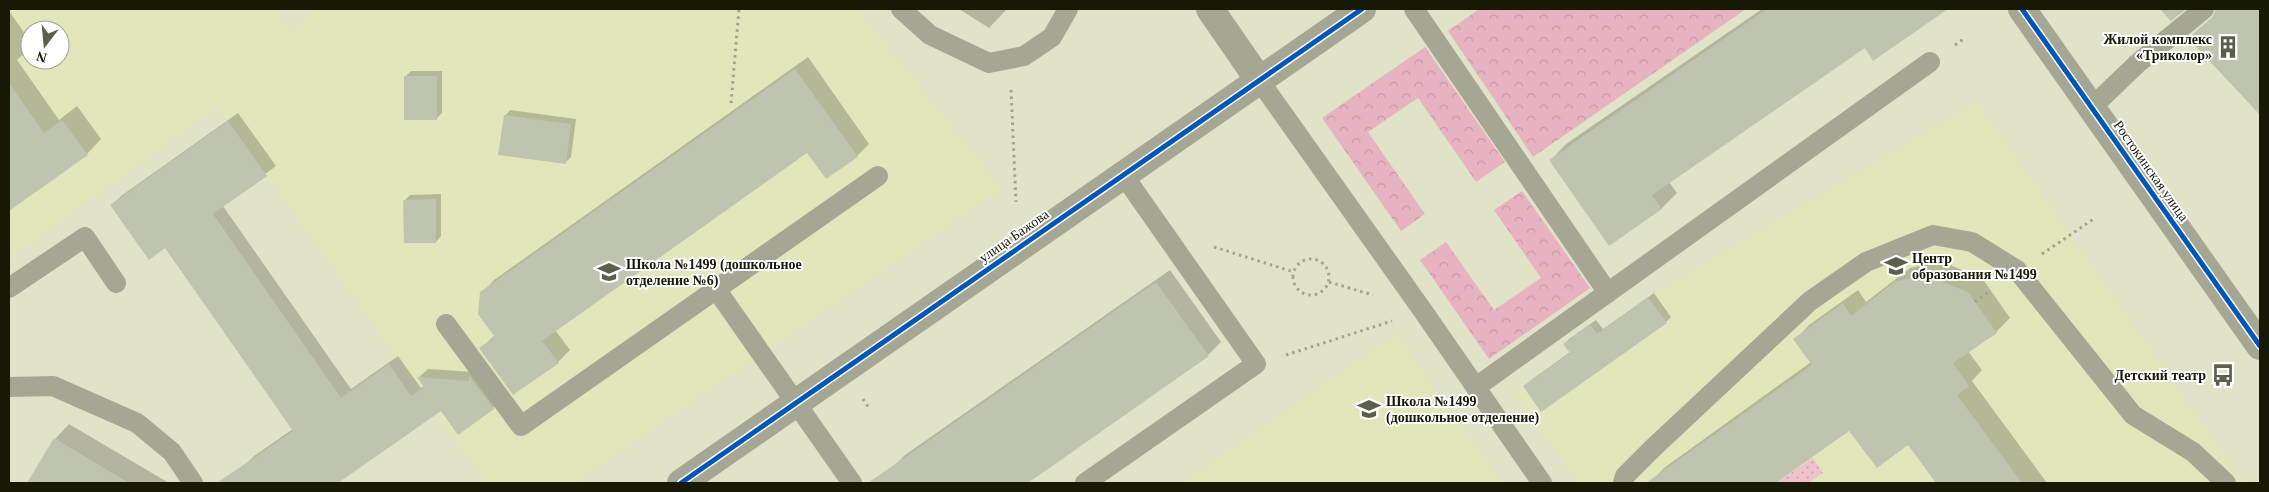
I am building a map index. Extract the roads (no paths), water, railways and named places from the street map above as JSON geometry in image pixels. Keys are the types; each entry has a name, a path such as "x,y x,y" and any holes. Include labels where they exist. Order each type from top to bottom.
{"street":[{"path":"1210,9 1259,80"},
{"name":"улица Бажова","path":"680,483 1122,173 1362,9"},
{"name":"Ростокинская улица","path":"2028,11 2092,108 2260,346"}],"lane":[{"path":"901,9 930,35 989,63 1024,56 1052,37 1068,9"},
{"path":"1414,9 1608,293"},
{"path":"2092,108 2138,63 2204,9"},
{"path":"1476,387 1930,62"},
{"path":"1259,80 1542,483"},
{"path":"1085,483 1256,364 1122,173"},
{"path":"446,324 521,426 878,176"},
{"path":"1623,483 1625,476 1653,448 1810,301 1866,262 1933,235 1972,242 2016,270 2132,415 2193,452 2226,483"},
{"path":"9,288 85,236 116,283"},
{"path":"716,289 852,483"},
{"path":"9,387 53,386 137,423 172,452 194,483"}],"place":[{"name":"Жилой комплекс «Триколор»","path":"2228,47"},
{"name":"Центр образования №1499","path":"1896,266"},
{"name":"Школа №1499 (дошкольное отделение №6)","path":"609,272"},
{"name":"Детский театр","path":"2223,375"},
{"name":"Школа №1499 (дошкольное отделение)","path":"1369,409"}]}
